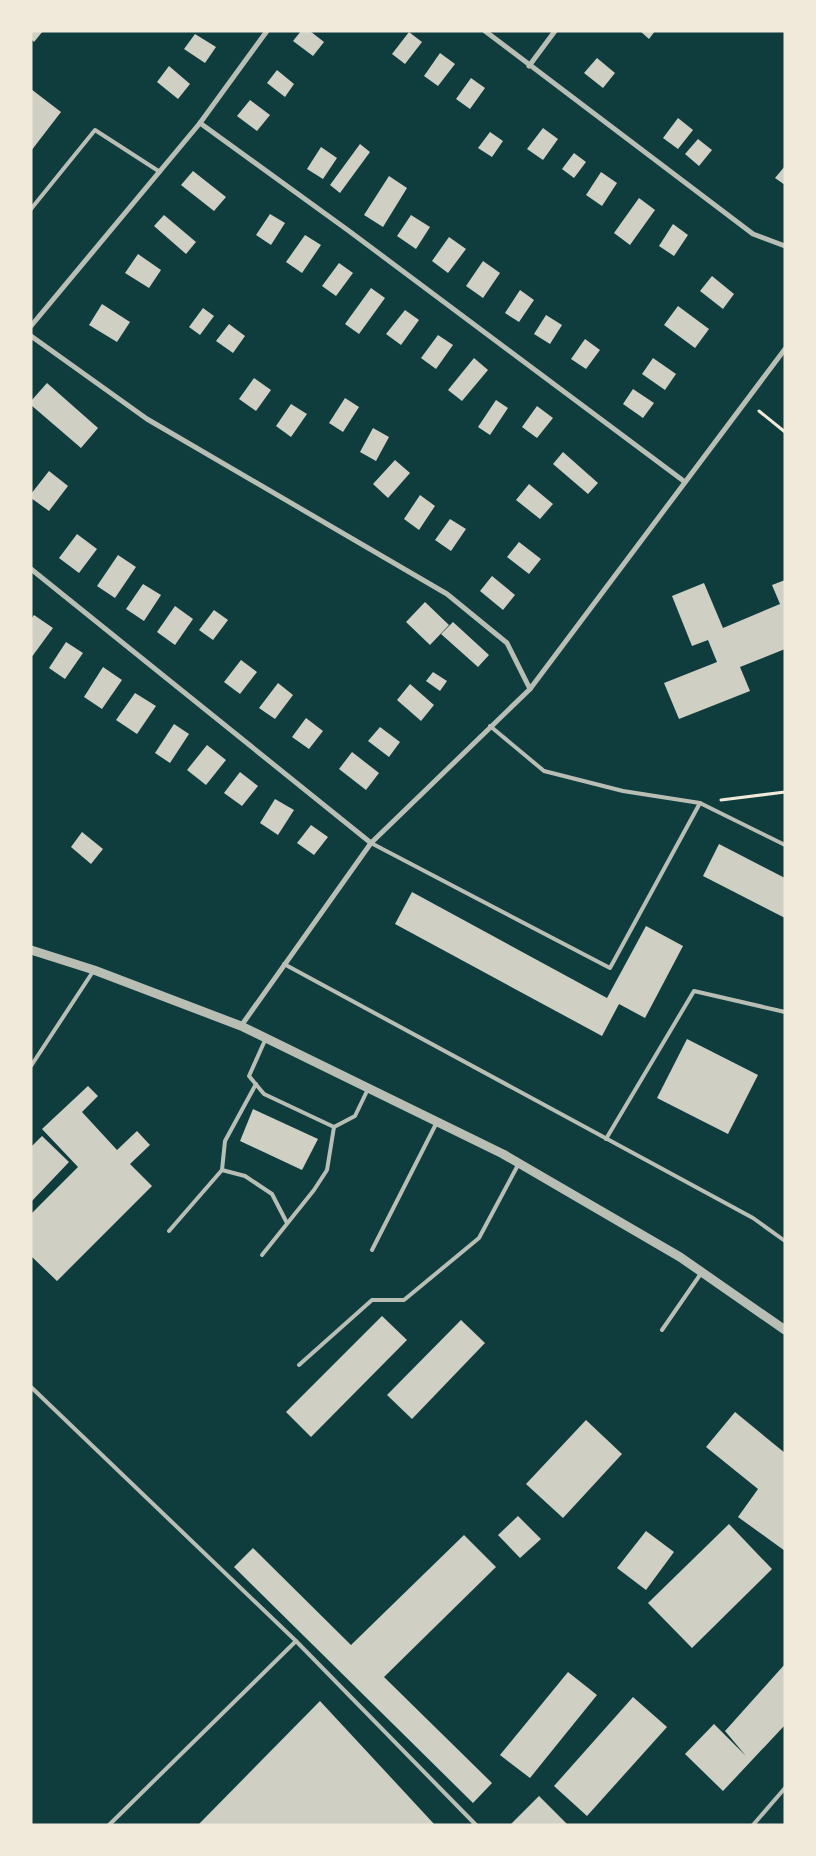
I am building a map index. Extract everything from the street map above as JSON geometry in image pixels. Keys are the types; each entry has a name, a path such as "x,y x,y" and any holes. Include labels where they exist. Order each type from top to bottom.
{"street":[{"path":"31,326 200,123 267,31"},
{"path":"485,31 753,234 785,246"},
{"path":"529,66 555,31"},
{"path":"200,123 349,231 685,482"},
{"path":"31,336 147,419 447,594 507,643 530,689"},
{"path":"241,1026 371,843 530,689 785,350"},
{"path":"31,569 371,843"},
{"path":"31,950 94,970 241,1026 519,1163 680,1257 785,1330"}],"lane":[{"path":"31,209 95,130 160,172"},
{"path":"490,726 544,771 623,791 700,803 785,845"},
{"path":"371,843 610,968 700,803"},
{"path":"284,964 753,1218 785,1242"},
{"path":"31,1066 94,970"},
{"path":"606,1139 694,992 785,1012"},
{"path":"266,1038 250,1076 256,1084 264,1094 334,1127"},
{"path":"169,1231 222,1170 225,1141 256,1084"},
{"path":"334,1127 355,1116 369,1088"},
{"path":"372,1250 437,1122"},
{"path":"262,1255 314,1190 327,1170 334,1127"},
{"path":"299,1365 372,1300 404,1300 478,1238 519,1163"},
{"path":"222,1170 246,1176 272,1194 287,1223"},
{"path":"662,1330 702,1272"},
{"path":"31,1387 296,1641 476,1825"},
{"path":"109,1825 296,1641"},
{"path":"753,1825 785,1788"}],"path":[{"path":"759,411 785,432"},
{"path":"700,803 785,792"}],"building":[{"path":"31,31 43,31 34,42 31,39"},
{"path":"301,31 310,31 324,42 313,56 293,41"},
{"path":"640,31 655,31 649,39"},
{"path":"409,32 422,42 405,64 392,54"},
{"path":"195,34 216,47 205,63 184,49"},
{"path":"440,53 455,64 438,86 424,76"},
{"path":"597,58 615,73 603,88 584,73"},
{"path":"169,66 190,84 178,99 157,82"},
{"path":"277,70 294,84 285,97 267,83"},
{"path":"471,78 485,88 470,109 456,99"},
{"path":"31,89 61,112 31,151"},
{"path":"250,100 270,115 257,131 237,116"},
{"path":"678,118 693,130 678,149 663,138"},
{"path":"543,128 558,139 543,160 527,149"},
{"path":"490,132 503,141 492,157 478,148"},
{"path":"698,139 712,150 699,166 685,154"},
{"path":"360,144 370,152 340,193 330,185"},
{"path":"321,147 337,158 323,179 307,169"},
{"path":"574,153 586,162 574,178 562,169"},
{"path":"785,166 785,185 775,178"},
{"path":"193,171 226,197 214,211 181,185"},
{"path":"601,172 617,183 602,206 586,195"},
{"path":"389,176 407,188 383,227 364,215"},
{"path":"639,198 655,210 630,245 614,233"},
{"path":"270,214 285,223 271,245 256,235"},
{"path":"164,215 196,242 186,254 154,226"},
{"path":"411,215 430,227 416,249 397,236"},
{"path":"673,224 688,235 674,256 659,246"},
{"path":"305,235 321,245 302,273 286,262"},
{"path":"449,237 466,249 448,273 432,261"},
{"path":"138,254 161,270 149,288 125,273"},
{"path":"483,261 500,273 483,298 466,286"},
{"path":"339,263 353,273 336,296 322,286"},
{"path":"712,276 734,294 723,309 700,291"},
{"path":"371,288 385,298 359,334 345,324"},
{"path":"520,290 534,300 519,322 505,313"},
{"path":"102,304 130,322 117,342 89,325"},
{"path":"678,306 709,329 695,348 664,325"},
{"path":"203,308 214,316 200,335 189,327"},
{"path":"405,310 419,320 401,345 386,334"},
{"path":"546,315 562,325 550,344 534,334"},
{"path":"229,324 245,336 233,353 216,341"},
{"path":"438,335 453,345 436,369 421,358"},
{"path":"585,339 600,350 586,369 571,359"},
{"path":"474,358 488,370 462,401 448,390"},
{"path":"653,358 676,374 665,390 642,374"},
{"path":"254,378 271,390 256,411 239,399"},
{"path":"47,383 98,428 81,448 31,405 31,401"},
{"path":"633,389 654,403 643,418 623,404"},
{"path":"345,398 359,407 343,432 329,423"},
{"path":"496,400 508,408 490,435 478,427"},
{"path":"291,404 307,414 291,437 276,426"},
{"path":"537,406 553,418 537,438 522,427"},
{"path":"373,428 389,437 376,461 360,452"},
{"path":"563,452 598,483 588,494 553,464"},
{"path":"395,460 410,473 388,498 373,484"},
{"path":"49,471 68,486 49,511 31,498 31,494"},
{"path":"529,484 553,504 540,519 516,500"},
{"path":"420,495 435,506 419,530 404,519"},
{"path":"450,519 466,529 451,551 435,540"},
{"path":"77,534 97,549 79,573 59,558"},
{"path":"519,542 541,559 529,574 507,557"},
{"path":"118,555 136,567 115,598 97,586"},
{"path":"492,576 515,595 503,610 480,591"},
{"path":"785,580 785,649 740,667 750,691 679,719 664,683 717,662 708,640 692,646 672,596 704,583 723,628 780,604 772,585"},
{"path":"143,584 161,595 144,621 126,609"},
{"path":"425,602 449,625 430,645 406,622"},
{"path":"175,606 193,619 175,645 157,632"},
{"path":"214,610 228,620 213,640 199,630"},
{"path":"34,615 53,628 31,658 31,619"},
{"path":"453,622 489,655 478,667 441,634"},
{"path":"66,642 83,653 65,679 49,668"},
{"path":"241,660 257,672 240,694 224,682"},
{"path":"103,667 122,680 102,709 84,697"},
{"path":"433,672 447,681 440,691 426,681"},
{"path":"278,683 293,695 275,719 259,708"},
{"path":"410,684 434,705 421,721 397,700"},
{"path":"135,693 156,706 137,734 116,720"},
{"path":"306,718 323,731 309,749 292,737"},
{"path":"174,724 189,734 170,763 155,753"},
{"path":"380,727 400,742 389,757 368,741"},
{"path":"207,745 226,760 206,785 187,770"},
{"path":"352,752 379,773 366,790 339,769"},
{"path":"240,772 258,786 242,806 224,793"},
{"path":"275,799 294,810 278,835 260,823"},
{"path":"311,825 328,837 314,855 297,843"},
{"path":"82,832 103,849 91,864 71,847"},
{"path":"719,844 785,878 785,918 703,876"},
{"path":"412,892 607,998 646,926 683,946 645,1018 619,1004 602,1036 395,924"},
{"path":"687,1039 758,1075 728,1134 657,1098"},
{"path":"88,1086 98,1096 82,1112 117,1150 137,1131 150,1145 130,1164 152,1186 57,1281 31,1256 31,1214 78,1167 42,1129"},
{"path":"253,1109 318,1139 302,1170 240,1141"},
{"path":"42,1136 69,1162 31,1202 31,1147"},
{"path":"382,1316 407,1340 311,1437 286,1412"},
{"path":"461,1320 485,1343 412,1419 387,1395"},
{"path":"735,1412 785,1453 785,1551 738,1517 758,1489 706,1447"},
{"path":"586,1420 622,1454 563,1518 526,1484"},
{"path":"518,1516 541,1539 520,1558 498,1535"},
{"path":"729,1524 772,1569 692,1648 648,1603"},
{"path":"646,1531 674,1552 646,1590 617,1568"},
{"path":"464,1535 496,1567 384,1677 492,1783 473,1803 234,1567 253,1548 351,1645"},
{"path":"785,1664 785,1725 723,1791 685,1754 714,1724 746,1756 725,1731"},
{"path":"568,1672 597,1695 530,1778 500,1755"},
{"path":"633,1697 667,1727 587,1816 554,1786"},
{"path":"320,1701 435,1825 198,1825"},
{"path":"539,1796 568,1825 510,1825"}]}
